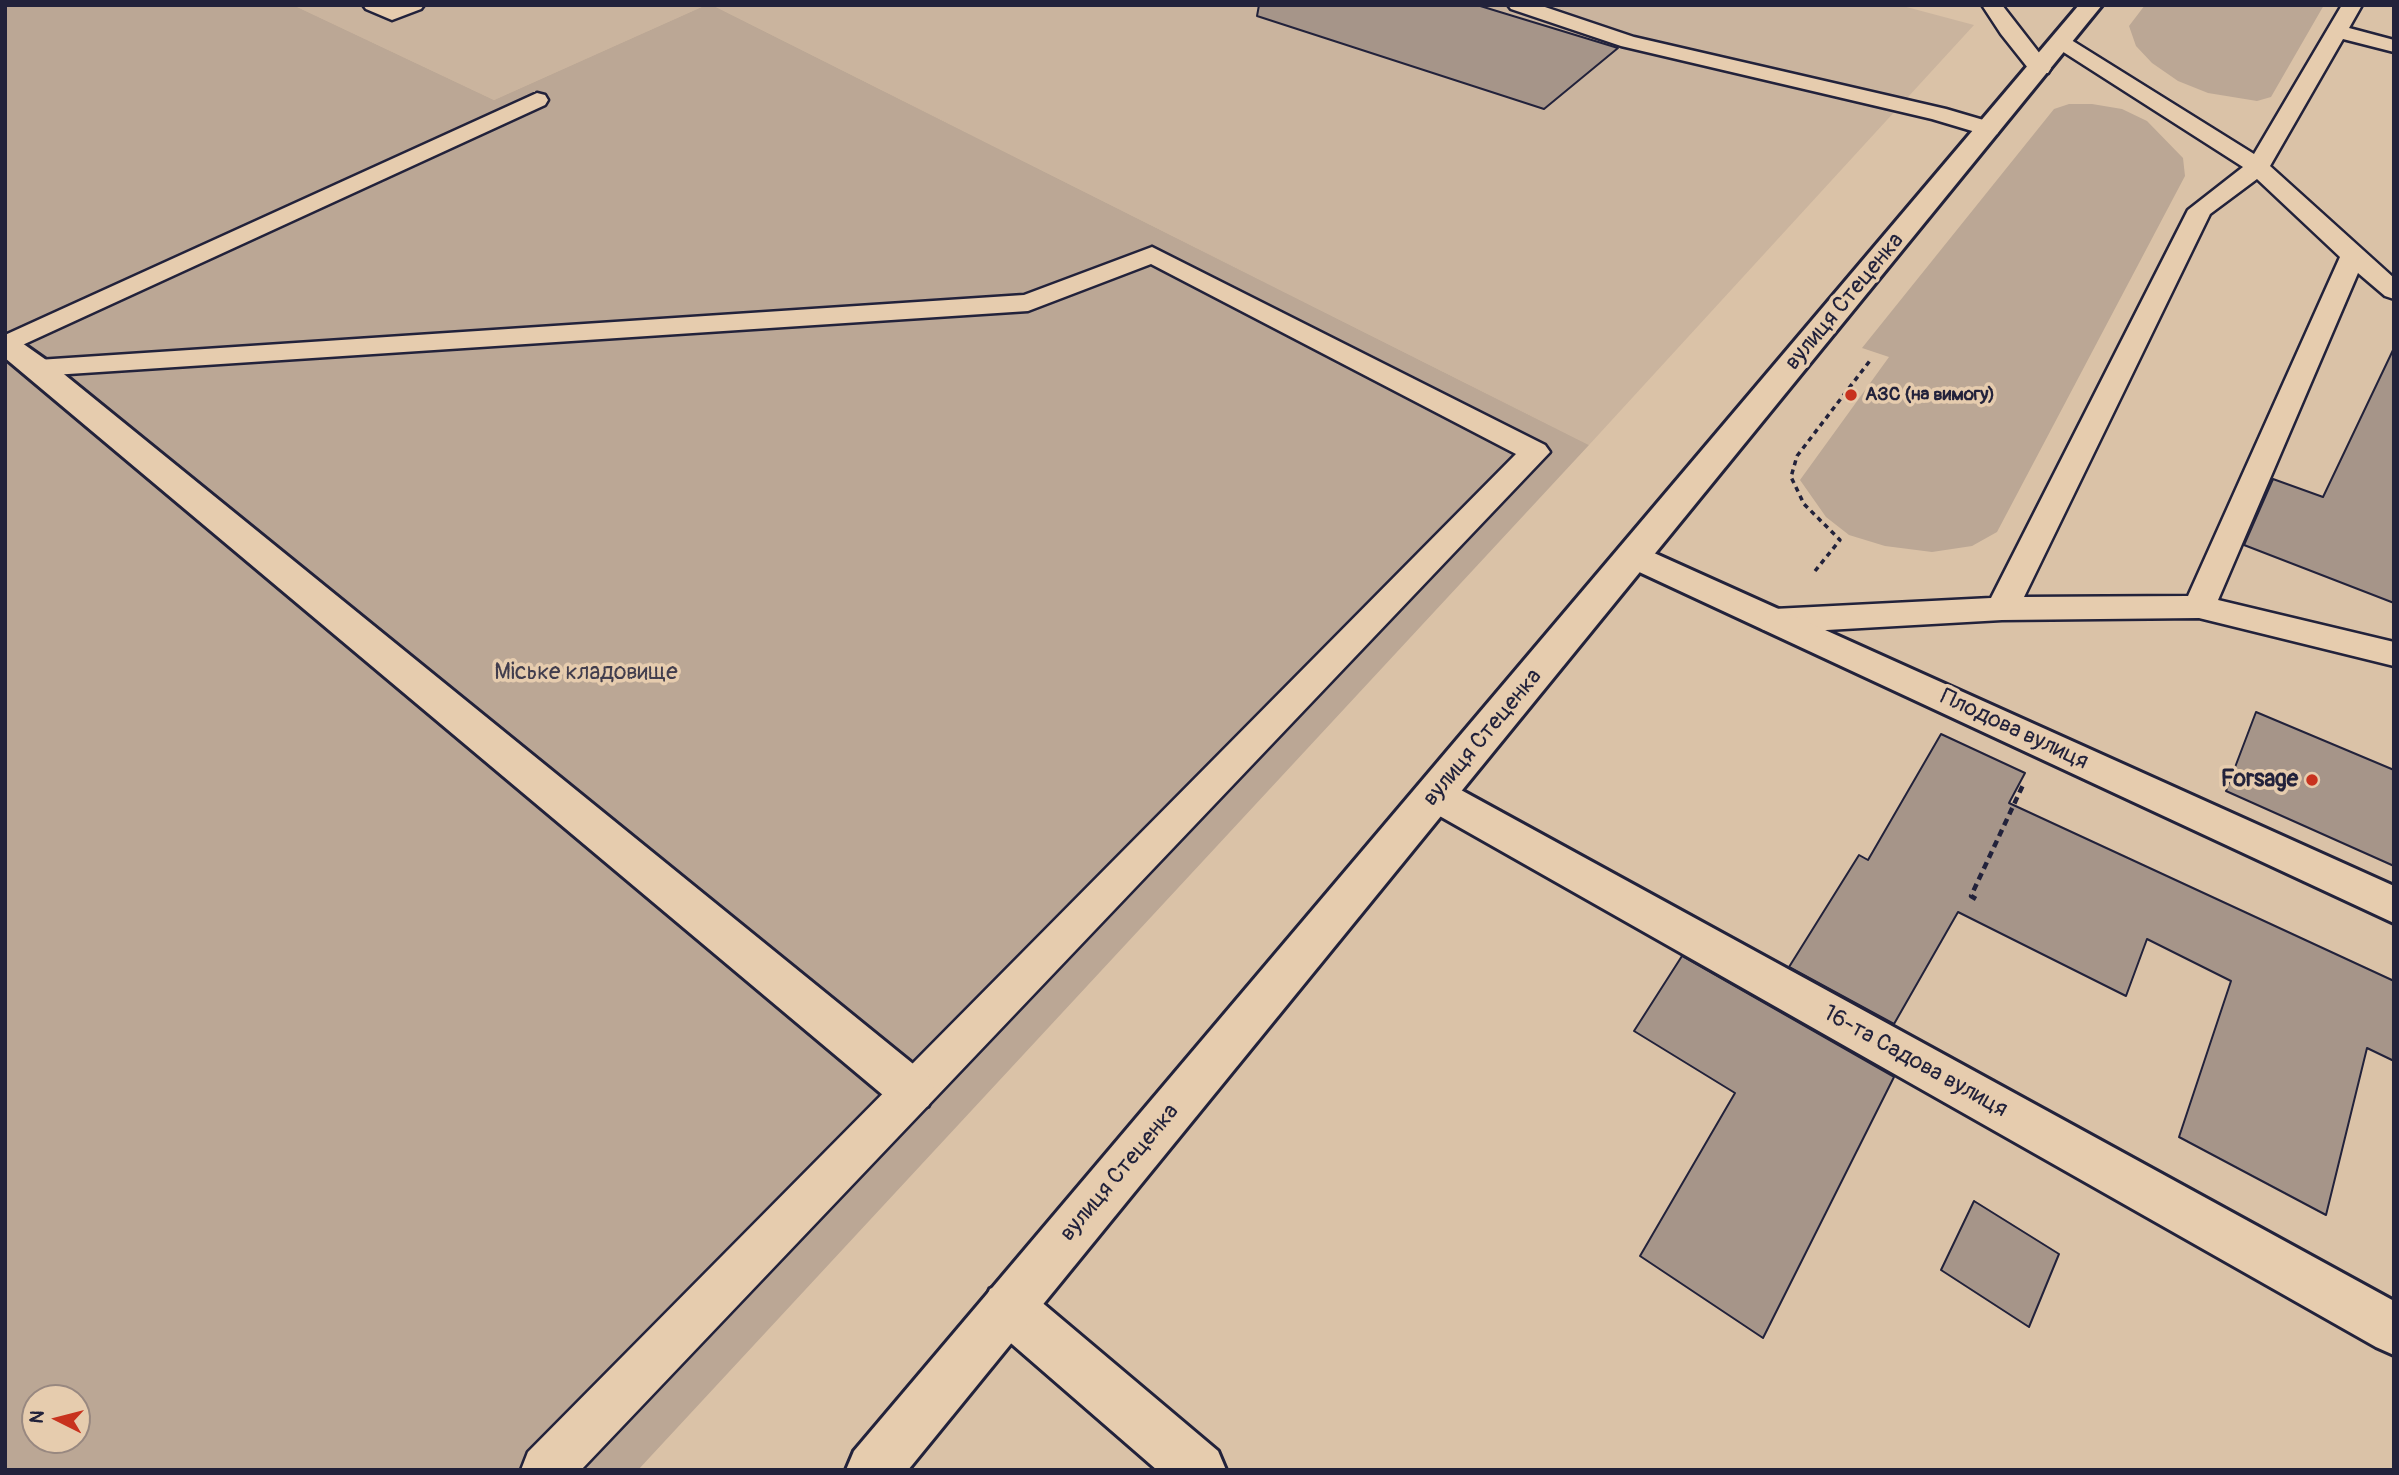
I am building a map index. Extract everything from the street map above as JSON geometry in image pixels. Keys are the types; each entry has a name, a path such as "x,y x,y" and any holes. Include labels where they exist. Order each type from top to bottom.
{"street":[{"name":"вулиця Стеценка","path":"873,1470 2091,5"},
{"path":"6,344 912,1091"},
{"name":"Плодова вулиця","path":"1634,556 2394,905"},
{"name":"16-та Садова вулиця","path":"1436,795 2394,1329"},
{"path":"1008,1307 1199,1470"}],"lane":[{"path":"373,5 392,14 414,5"},
{"path":"1518,5 1628,42 1938,114 1989,129"},
{"path":"1992,5 2008,30 2040,68"},
{"path":"2002,609 2200,210 2258,167 2352,5"},
{"path":"2338,31 2394,46"},
{"path":"2061,42 2258,167 2394,291"},
{"path":"6,344 537,100"},
{"path":"38,368 1028,303 1152,255 1535,452 546,1470"},
{"path":"2199,607 2353,256"},
{"path":"1774,621 2002,609 2199,607 2394,654"}],"path":[{"path":"1774,621 1840,540 1804,504 1791,477 1797,457 1872,358"},
{"path":"1976,899 1970,896 2042,744"}],"shaded area":[{"path":"293,5 706,5 494,100"},
{"path":"712,5 1899,5 1974,25 1589,445"}],"green space":[{"name":"Міське кладовище","path":"5,5 293,5 494,100 706,5 712,5 1589,445 638,1470 5,1470"},
{"path":"2145,5 2324,5 2271,97 2257,101 2208,93 2178,81 2152,63 2136,46 2129,26"},
{"path":"2069,104 2092,104 2122,109 2147,121 2183,158 2185,176 1997,532 1972,546 1932,552 1885,546 1849,535 1826,517 1800,480 1889,357 1862,348 2054,109"}],"building":[{"path":"1259,5 1477,5 1618,48 1544,109 1257,16"},
{"path":"2394,348 2394,603 2244,545 2273,479 2323,497"},
{"name":"Forsage","path":"2256,712 2394,770 2394,866 2226,791"},
{"path":"1941,734 2025,773 2009,803 2394,981 2394,1061 2367,1048 2326,1215 2179,1137 2231,981 2147,939 2126,996 1958,912 1894,1024 1789,967 1859,855 1868,860"},
{"path":"1682,956 1894,1077 1763,1338 1640,1256 1735,1093 1634,1031"},
{"path":"1974,1201 2059,1254 2029,1327 1941,1270"}],"place":[{"name":"АЗС (на вимогу)","path":"1851,395"},
{"name":"Forsage","path":"2312,780"}]}
